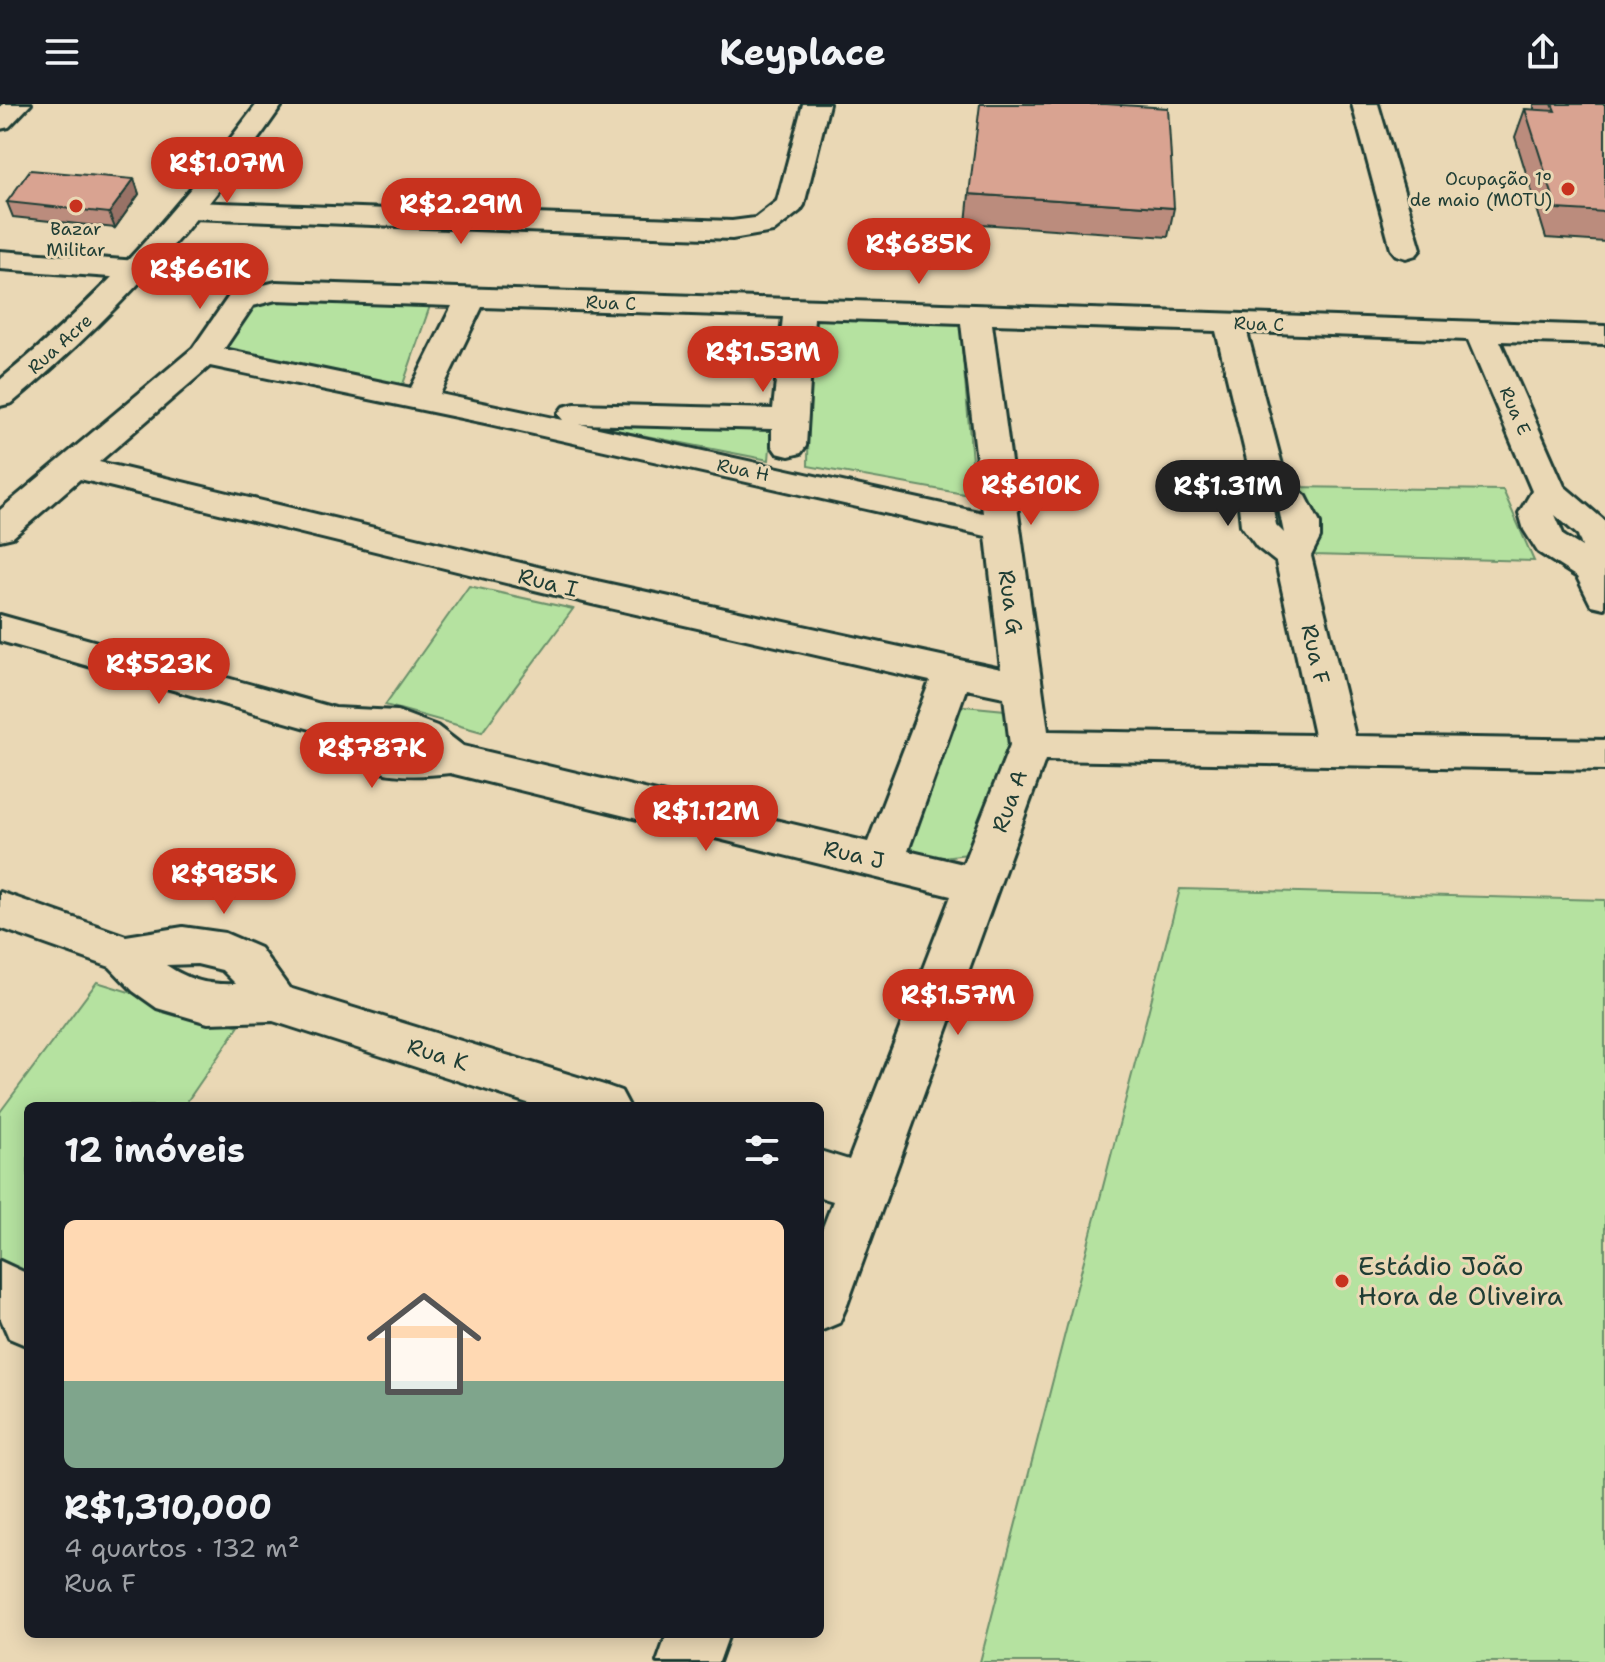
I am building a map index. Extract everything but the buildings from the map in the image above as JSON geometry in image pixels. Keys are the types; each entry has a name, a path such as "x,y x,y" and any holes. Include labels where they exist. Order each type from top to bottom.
{"street":[{"path":"0,121 18,104"},
{"name":"Rua Acre","path":"0,396 52,354 138,270 191,210 270,104"},
{"path":"191,210 732,230 763,226 790,205 816,104"},
{"path":"1365,104 1406,249"},
{"path":"0,260 138,270"},
{"name":"Rua C","path":"0,529 204,355 242,299 262,293 292,290 471,299 1605,335"},
{"path":"421,400 471,299"},
{"path":"790,481 789,419 799,309"},
{"name":"Rua G","path":"976,316 1030,745"},
{"name":"Rua F","path":"1229,323 1270,484 1255,497 1256,520 1264,535 1293,556 1338,752"},
{"name":"Rua E","path":"1480,331 1549,491 1537,513 1542,530 1551,544 1599,584"},
{"name":"Rua H","path":"204,355 485,413 1001,528"},
{"name":"Rua H","path":"485,413 789,419"},
{"name":"Rua I","path":"75,467 592,592 1023,688"},
{"name":"Rua J","path":"0,628 335,722 346,739 382,759 406,763 450,758 978,885"},
{"path":"883,861 952,673"},
{"name":"Rua A","path":"824,1282 842,1181 978,885 1030,745 1605,755"},
{"name":"Rua K","path":"0,910 126,954 149,978 173,994 208,1004 273,1002 591,1102"},
{"path":"0,1286 20,1298 24,1309"},
{"path":"0,1343 24,1342"},
{"path":"688,1662 697,1638"}],"green space":[{"path":"247,299 431,303 402,387 215,351"},
{"path":"810,317 960,323 975,496 808,466"},
{"path":"559,419 772,422 769,460"},
{"path":"1292,487 1503,490 1534,561 1313,555"},
{"path":"469,586 573,609 482,732 385,705"},
{"path":"964,706 1005,710 1012,734 968,854 924,859 908,844 942,725"},
{"name":"Estádio João Hora de Oliveira","path":"1180,889 1605,900 1605,1662 980,1662"},
{"path":"97,982 239,1026 187,1102 24,1102 24,1283 0,1274 0,1112"}],"place":[{"name":"Ocupação 1º de maio (MOTU)","path":"1568,189"},
{"name":"Bazar Militar","path":"76,206"},
{"name":"Estádio João Hora de Oliveira","path":"1342,1281"}]}
